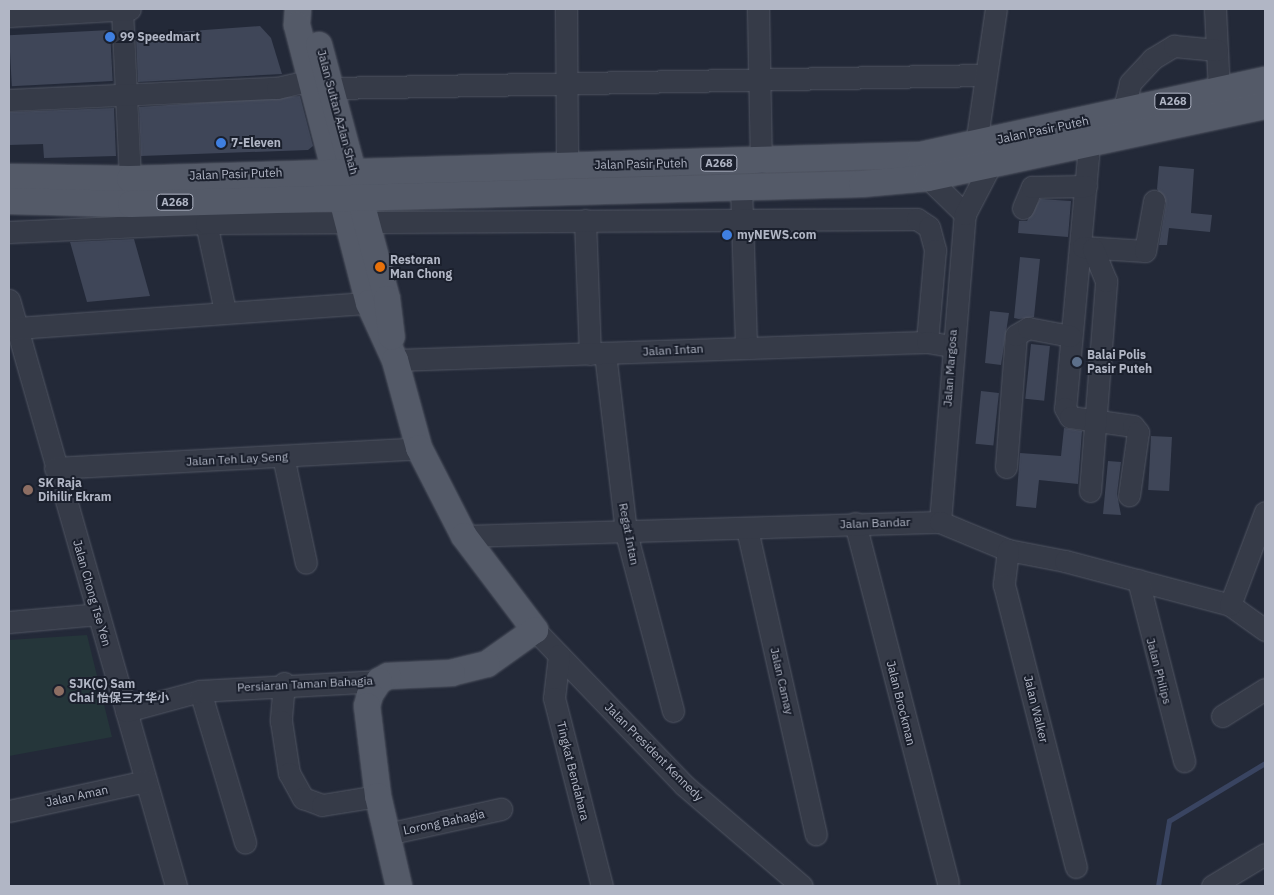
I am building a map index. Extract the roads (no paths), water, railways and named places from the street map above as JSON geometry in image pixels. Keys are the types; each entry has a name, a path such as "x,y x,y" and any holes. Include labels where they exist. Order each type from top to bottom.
{"main road":[{"name":"Jalan Sultan Azlan Shah","path":"299,9 298,25 322,84 357,221"},
{"name":"Jalan Pasir Puteh","path":"9,201 131,204 350,196 741,186 928,178 990,166 1085,133 1123,112 1265,80"},
{"name":"Jalan Pasir Puteh","path":"9,177 130,179 343,169 761,162 921,155 976,144 1085,133 1265,106"},
{"path":"357,221 368,303 394,360 419,448 464,536 535,630"},
{"path":"357,221 387,298 394,360"},
{"name":"Persiaran Taman Bahagia","path":"379,681 388,676 452,673 487,664 535,630"},
{"path":"379,681 367,706 378,796 399,886"}],"street":[{"path":"16,13 120,9 130,179"},
{"path":"566,9 567,165"},
{"path":"758,9 761,162"},
{"path":"976,144 984,75 996,9"},
{"path":"1216,9 1219,90"},
{"path":"1123,112 1130,83 1152,59 1174,46 1217,50"},
{"path":"9,100 276,88 322,84 567,86 984,75"},
{"path":"1085,133 1087,248 1070,336 1065,408 1070,417 1133,426 1138,432 1129,495"},
{"path":"928,178 965,214 990,166"},
{"path":"741,186 746,347"},
{"path":"1023,208 1032,187 1086,186"},
{"path":"1087,248 1145,251 1154,201"},
{"name":"Jalan Margosa","path":"940,522 951,346 965,214"},
{"path":"9,232 206,223 743,218 917,219 929,227 934,250 927,342"},
{"name":"Regat Intan","path":"585,220 598,354 626,533 673,711"},
{"path":"206,223 225,311"},
{"path":"1087,248 1106,281 1097,420 1090,491"},
{"name":"Jalan Chong Tse Yen","path":"9,300 55,468 176,886"},
{"path":"17,328 225,311 368,303"},
{"path":"1006,467 1016,335 1028,328 1070,336"},
{"name":"Jalan Intan","path":"394,360 927,342 951,346"},
{"name":"Jalan Teh Lay Seng","path":"55,468 419,448"},
{"path":"283,456 306,563"},
{"path":"1230,605 1265,512"},
{"name":"Jalan Bandar","path":"464,536 626,533 855,523 940,522 1008,550 1138,580 1230,605 1265,630"},
{"name":"Jalan Brockman","path":"855,523 948,882"},
{"name":"Jalan Camay","path":"747,529 816,834"},
{"name":"Jalan Walker","path":"1008,550 1004,585 1076,868"},
{"name":"Jalan Philips","path":"1138,580 1184,761"},
{"path":"9,622 98,614"},
{"name":"Jalan President Kennedy","path":"535,630 684,785 802,886"},
{"name":"Tingkat Bendahara","path":"559,655 554,698 602,886"},
{"name":"Persiaran Taman Bahagia","path":"126,711 200,691 284,683 379,681"},
{"path":"284,683 281,721 289,773 303,798 322,806 378,796"},
{"path":"1222,716 1265,689"},
{"path":"200,691 245,842"},
{"name":"Jalan Aman","path":"9,811 146,781"},
{"name":"Lorong Bahagia","path":"387,834 501,809"},
{"path":"1212,886 1265,854"}],"waterway":[{"path":"1158,886 1169,821 1265,763"}],"place":[{"name":"99 Speedmart","path":"110,37"},
{"name":"7-Eleven","path":"221,143"},
{"name":"myNEWS.com","path":"727,235"},
{"name":"Restoran Man Chong","path":"380,267"},
{"name":"Balai Polis Pasir Puteh","path":"1077,362"},
{"name":"SK Raja Dihilir Ekram","path":"28,490"},
{"name":"SJK(C) Sam Chai 怡保三才华小","path":"59,691"}]}
